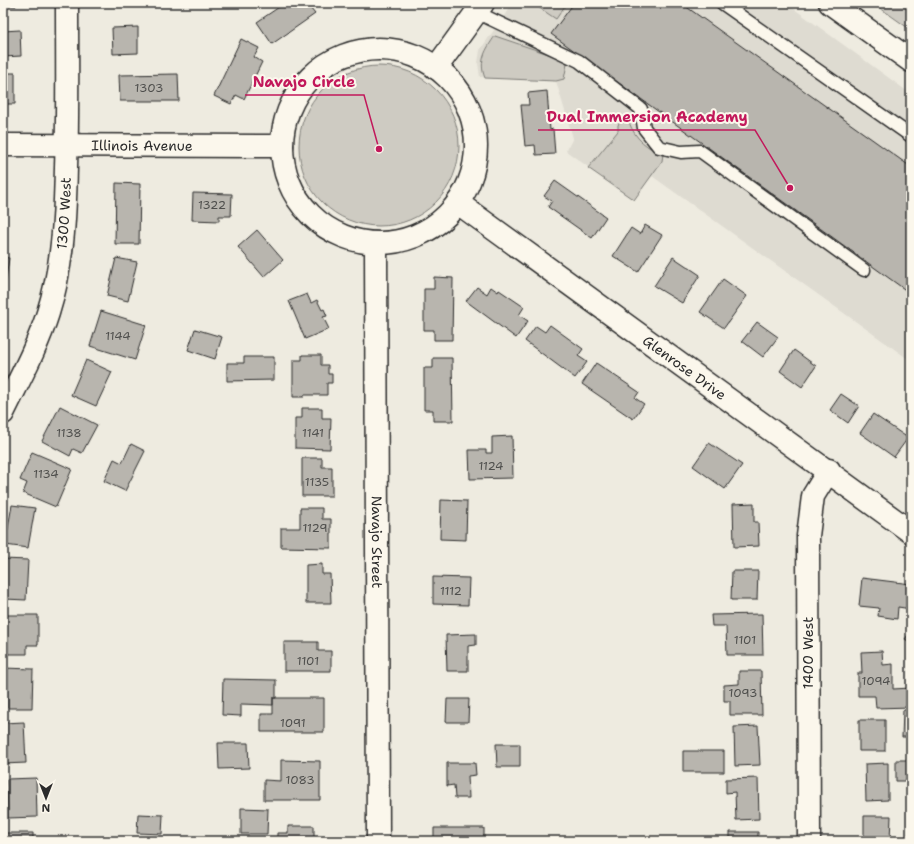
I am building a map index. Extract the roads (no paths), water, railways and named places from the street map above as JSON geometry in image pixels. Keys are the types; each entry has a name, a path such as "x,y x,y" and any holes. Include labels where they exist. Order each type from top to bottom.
{"street":[{"name":"1300 West","path":"3,412 38,338 48,313 57,278 63,237 67,145 66,3"},
{"path":"830,3 911,61"},
{"path":"436,68 479,8"},
{"path":"367,50 403,52 420,58 436,68 458,90 464,100 473,121 476,138 473,172 467,188 458,203 444,218 419,234 405,240 376,243 354,240 339,235 313,218 293,192 283,162 282,146 287,114 294,98 305,83 318,70 333,60 367,50"},
{"name":"Illinois Avenue","path":"3,145 282,146"},
{"name":"Glenrose Drive","path":"458,203 829,470 911,532"},
{"name":"Navajo Street","path":"376,243 378,841"},
{"name":"1400 West","path":"809,841 808,536 814,496 829,470"}],"lane":[{"path":"722,3 911,136"},
{"path":"479,8 579,61 641,109 644,128 659,147 681,152 700,151 864,270"}],"place":[{"name":"Navajo Circle","path":"379,149"},
{"name":"Dual Immersion Academy","path":"790,188"}]}
